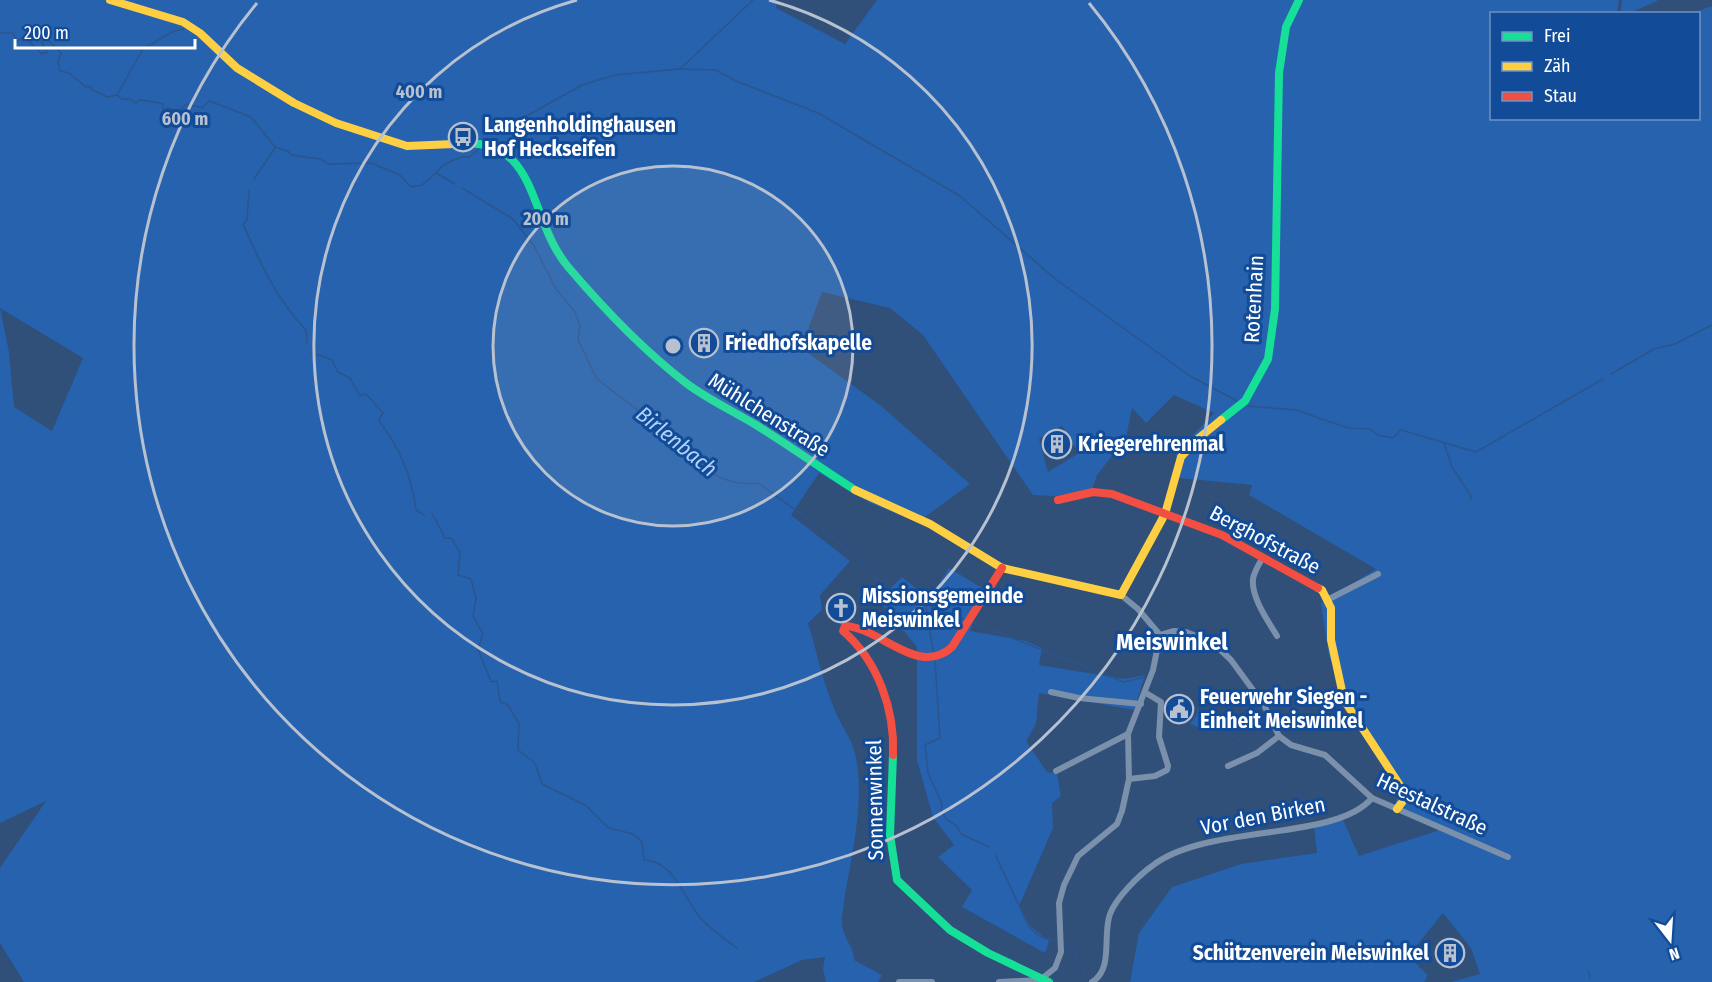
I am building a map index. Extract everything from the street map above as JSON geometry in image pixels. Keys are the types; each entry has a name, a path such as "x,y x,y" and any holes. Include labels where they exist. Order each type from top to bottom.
{"street":[{"name":"Mühlchenstraße","path":"110,0 183,22 200,33 237,68 260,84 315,114 344,126 407,146 427,147 471,142 492,146 512,156 519,164 549,237 567,266 629,333 672,372 710,400 758,426 856,491 930,524 1002,568 1121,595"},
{"name":"Rotenhain","path":"1121,595 1165,514 1182,458 1195,441 1245,401 1262,374 1272,343 1279,73 1286,27 1299,0"},
{"name":"Berghofstraße","path":"1058,500 1093,492 1111,494 1222,535 1322,590 1329,599 1331,640 1344,700 1403,790 1403,801 1397,809"},
{"path":"1263,557 1253,577 1253,584 1265,615 1277,636"},
{"name":"Sonnenwinkel","path":"1002,568 952,647 942,656 925,659 849,626 845,626 843,631 856,642 874,668 884,690 894,743 891,835 892,859 897,880 950,930 1044,981"},
{"path":"1329,599 1378,574"},
{"path":"1121,595 1138,609 1160,635"},
{"path":"1160,635 1173,631 1186,632 1212,642 1220,648 1264,705 1279,736 1257,753 1228,766"},
{"path":"999,982 1044,981 1059,961 1061,945 1059,903 1073,863 1083,850 1117,824 1122,811 1129,779 1128,734 1146,693 1160,635"},
{"path":"1052,692 1079,698 1141,704"},
{"path":"1129,779 1155,776 1167,770 1168,766 1159,737 1161,702 1146,693"},
{"path":"1056,771 1128,734"},
{"name":"Heestalstraße","path":"1279,736 1291,745 1325,754 1372,798 1508,857"},
{"name":"Vor den Birken","path":"1092,982 1101,974 1104,967 1107,924 1112,909 1151,866 1172,855 1235,835 1342,818 1362,809 1372,798"},
{"path":"899,982 932,982"}],"shaded area":[{"path":"0,0 777,0 776,8 845,44 877,0 1619,0 1617,12 1490,12 1490,120 1700,120 1700,12 1695,12 1712,6 1712,982 1451,982 1480,974 1471,948 1443,913 1408,956 1428,975 1424,982 1130,982 1139,933 1172,887 1241,864 1317,853 1314,827 1343,820 1359,856 1440,830 1394,805 1399,794 1329,657 1321,603 1376,569 1249,495 1252,485 1179,478 1176,453 1214,413 1174,395 1146,423 1132,408 1126,438 1097,475 1092,490 1054,496 1033,495 923,335 890,308 822,292 801,348 880,405 970,484 918,522 870,503 819,473 791,515 850,561 820,595 822,610 808,623 831,700 855,753 858,773 858,814 842,917 843,930 854,960 882,975 878,982 826,982 823,969 825,957 802,960 754,982 24,982 0,943 0,868 46,801 0,823","holes":["0,308 83,358 52,431 14,407 9,352","1062,426 1079,453 1048,472 1039,439"]},
{"path":"1622,0 1659,0 1632,12 1620,12"},
{"path":"949,568 984,589 970,631 1026,641 1042,648 1039,665 1125,679 1145,675 1134,710 1039,693 1036,724 1026,741 1047,772 1057,774 1061,796 1052,803 1053,828 1019,906 1031,927 1049,941 1045,953 962,907 972,890 938,857 954,845 933,817 917,760 917,647 878,600 902,577 929,599"},
{"path":"1198,709 1214,721 1211,732 1190,724"}],"waterway":[{"path":"680,69 753,0"},
{"path":"117,95 143,49 172,32 184,29"},
{"name":"Birlenbach","path":"0,33 13,33 17,41 24,37 42,54 47,52 41,41 48,40 61,53 58,61 60,71 69,73 86,87 89,86 94,91 108,97 117,95 122,99 131,99 135,103 140,100 160,103 163,104 163,111 168,108 178,111 187,104 202,108 209,101 251,117 275,147 288,151 291,155 320,159 329,164 371,163 400,175 411,187 422,185 436,173 455,184"},
{"path":"507,127 582,85 615,75 679,69 716,70 736,81 818,113 960,196 1054,278 1190,376 1237,401"},
{"path":"254,179 275,148"},
{"path":"436,173 446,164 456,159 469,157 478,150"},
{"name":"Birlenbach","path":"462,188 513,219 534,246 556,289 575,312 580,325 578,340 597,379 692,451 703,467 729,481 758,483 832,536 889,589 965,620"},
{"path":"249,191 247,220 243,224 277,293 306,330 307,343"},
{"path":"1611,374 1654,349 1675,344 1712,325"},
{"path":"311,352 332,360 338,372 350,378 360,396 366,394 383,413 379,421 404,463 416,510 424,515"},
{"path":"1247,406 1296,410 1348,428 1370,429 1378,435 1393,438 1401,430 1476,452 1603,379"},
{"path":"1444,443 1452,467 1471,496 1470,500"},
{"path":"432,513 445,538 451,538 460,552 458,575 471,579 476,598 473,616 483,634 478,649 491,682 497,681 500,702 508,705 519,724 518,750 535,763 542,784 585,805 609,828 633,834 642,842 644,860 663,866 676,880 702,920 738,949"},
{"path":"926,606 933,652"},
{"name":"Birlenbach","path":"974,623 1124,682 1144,677"},
{"path":"935,661 940,738 925,745 928,773 942,804 941,811 947,820 957,826 961,834 989,847"},
{"name":"Birlenbach","path":"1156,678 1250,749"},
{"path":"995,854 1029,927 1039,936 1054,941"},
{"path":"1064,945 1074,950 1087,980"},
{"path":"1589,971 1590,978"}],"traffic: fast":[{"path":"1221,420 1245,401 1268,359 1275,309 1279,73 1286,27 1299,0"},
{"path":"454,144 482,144 503,152 517,166 528,184 555,248 569,268 610,314 654,357 694,389 769,433 855,490"},
{"path":"893,755 890,835 897,880 950,930 988,953 1049,982"}],"traffic: slow":[{"path":"110,0 183,22 200,33 237,68 294,103 336,123 407,146 454,144"},
{"path":"855,490 930,524 1002,568 1121,595 1165,514 1181,457 1195,441 1221,420"},
{"path":"1318,588 1322,590 1331,608 1331,640 1344,700 1403,790 1403,801 1397,809"}],"traffic: jam":[{"path":"1058,500 1093,492 1112,494 1222,535 1318,588"},
{"path":"893,755 891,721 882,687 866,657 843,631 845,626 873,634 913,655 926,657 939,655 952,647 1002,568"}],"place":[{"name":"Langenholdinghausen Hof Heckseifen","path":"463,137"},
{"name":"Friedhofskapelle","path":"704,343"},
{"name":"Kriegerehrenmal","path":"1057,444"},
{"name":"Missionsgemeinde Meiswinkel","path":"841,608"},
{"name":"Feuerwehr Siegen - Einheit Meiswinkel","path":"1179,709"},
{"name":"Schützenverein Meiswinkel","path":"1450,953"}],"district":[{"name":"Meiswinkel","path":"1172,642"}]}
